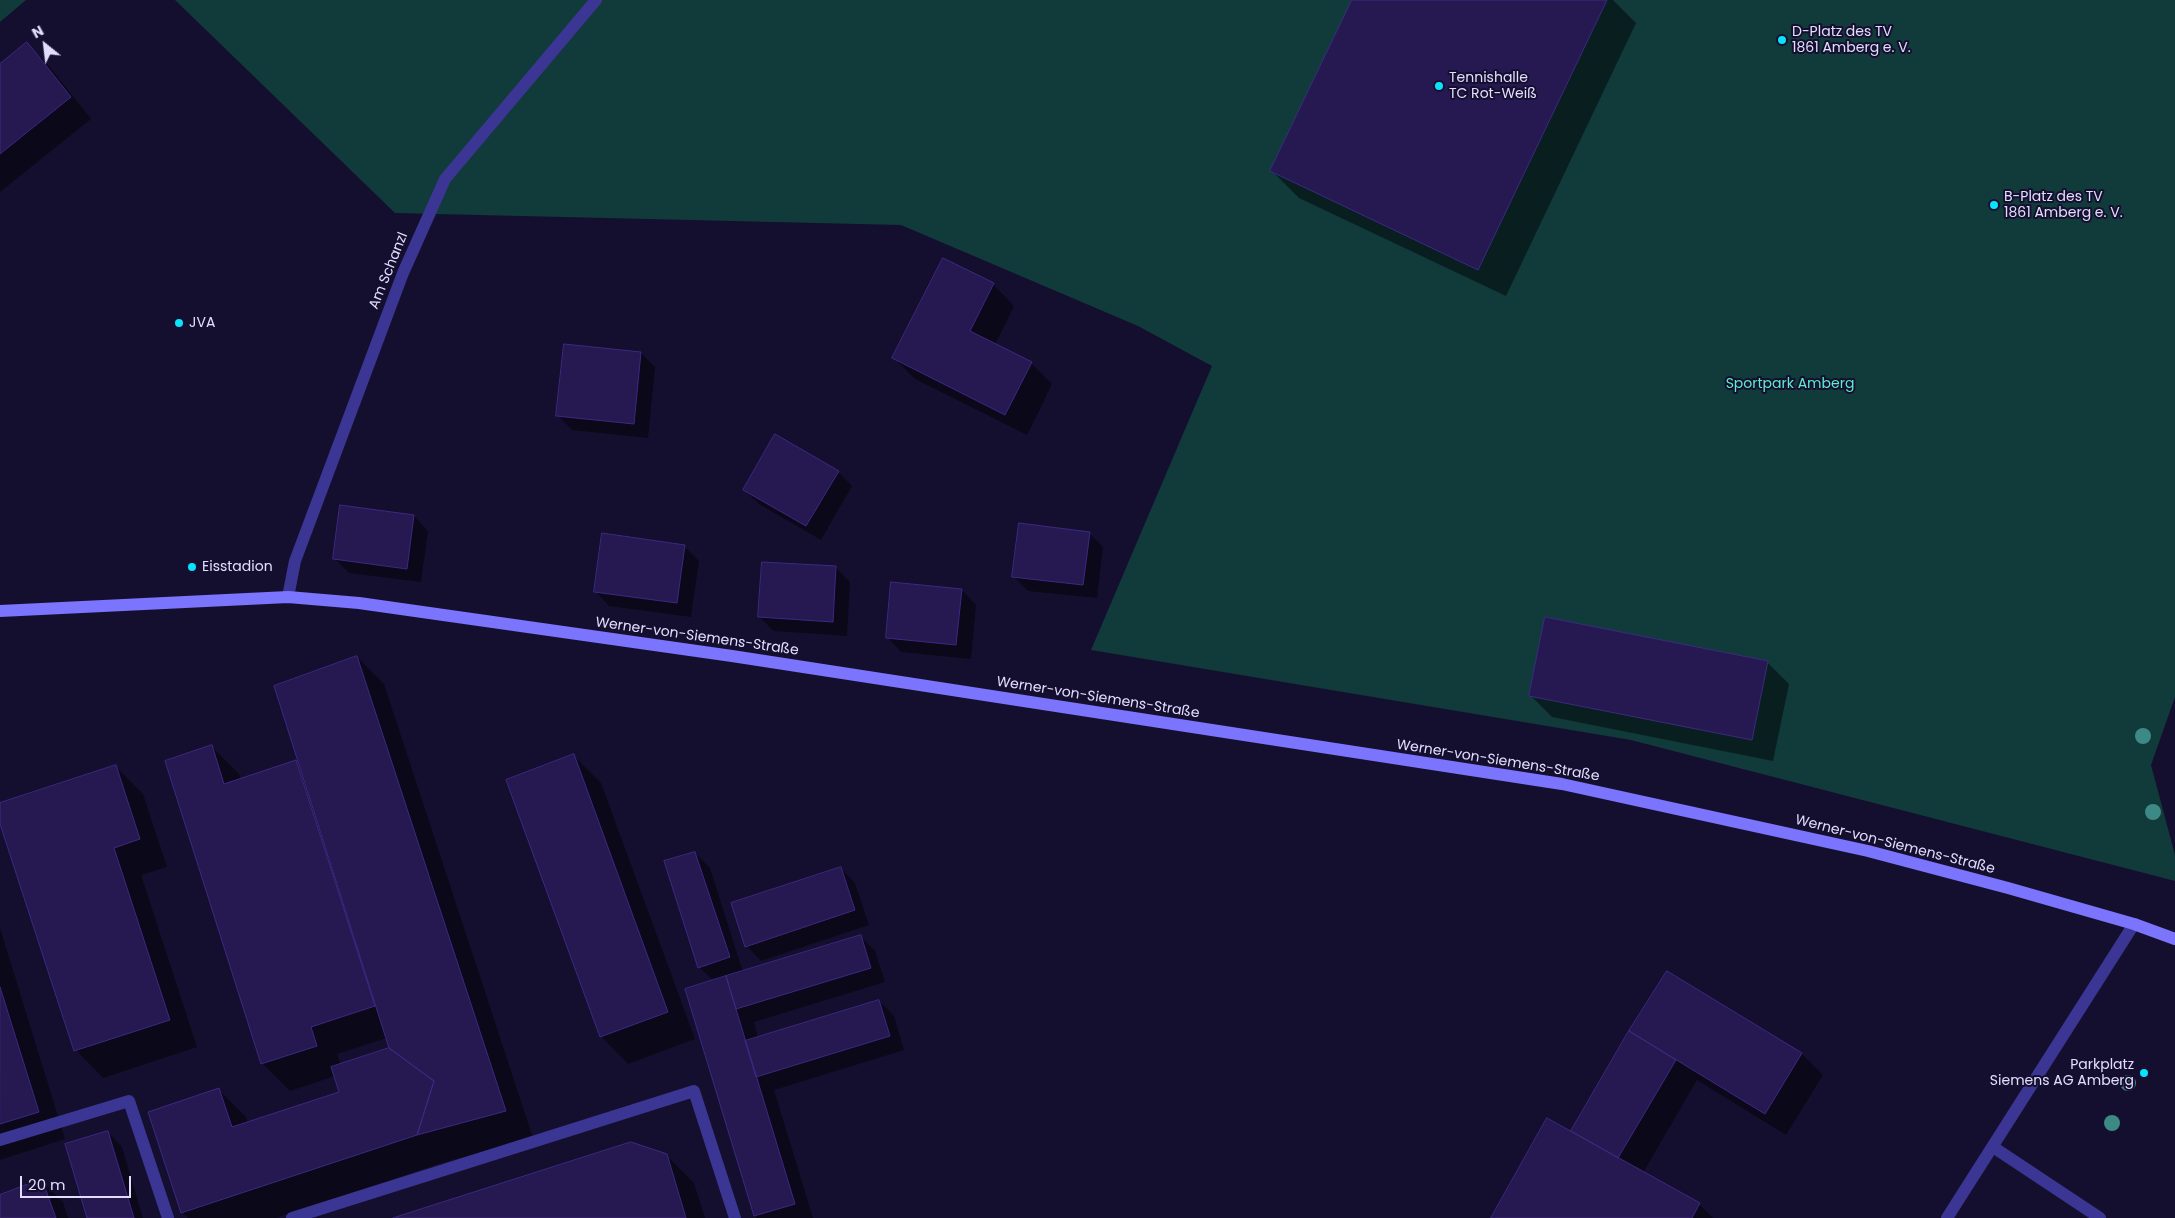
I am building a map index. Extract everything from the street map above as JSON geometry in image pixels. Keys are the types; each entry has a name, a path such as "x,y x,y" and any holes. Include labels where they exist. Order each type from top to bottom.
{"main road":[{"name":"Werner-von-Siemens-Straße","path":"0,611 288,597 359,604 722,655 1562,784 1868,852 2134,924 2175,939"}],"street":[{"name":"Am Schanzl","path":"288,597 295,561 402,273 445,179 596,0"},
{"path":"1948,1218 2134,924"},
{"path":"292,1218 694,1091 735,1218"},
{"path":"0,1140 129,1102 168,1218"},
{"path":"1993,1147 2100,1218"}],"green space":[{"path":"0,0 26,0 0,22"},
{"name":"Sportpark Amberg","path":"175,0 2175,0 2175,697 2151,765 2175,855 2175,881 1631,740 1091,650 1212,366 1138,326 901,225 395,213"}],"building":[{"name":"Tennishalle TC Rot-Weiß","path":"1352,0 1607,0 1478,270 1270,171"},
{"path":"27,42 71,97 0,154 0,64"},
{"path":"943,258 994,283 970,331 1032,362 1005,415 892,358"},
{"path":"564,344 641,352 634,424 556,416"},
{"path":"775,434 839,471 806,526 743,490"},
{"path":"340,505 414,515 407,569 333,559"},
{"path":"1019,523 1090,532 1083,585 1012,577"},
{"path":"602,533 685,545 677,603 594,592"},
{"path":"762,562 836,566 833,622 758,617"},
{"path":"891,582 962,589 956,645 886,638"},
{"path":"1545,617 1768,661 1752,740 1529,696"},
{"path":"357,656 506,1111 417,1135 434,1081 389,1048 274,686"},
{"path":"212,745 224,784 296,760 375,1006 311,1027 317,1046 261,1064 165,761"},
{"path":"574,754 668,1012 600,1037 506,780"},
{"path":"116,765 140,839 114,848 170,1020 74,1051 0,824 0,803"},
{"path":"695,852 730,957 698,968 664,861"},
{"path":"841,867 855,910 745,947 731,903"},
{"path":"861,935 871,968 736,1009 726,976"},
{"path":"1667,971 1802,1053 1765,1114 1629,1031"},
{"path":"726,976 795,1204 754,1216 685,989"},
{"path":"0,987 39,1112 0,1124"},
{"path":"879,1000 890,1036 756,1077 745,1041"},
{"path":"1629,1031 1676,1060 1618,1158 1571,1131"},
{"path":"389,1048 434,1081 417,1135 181,1213 148,1112 219,1088 232,1127 339,1092 331,1067"},
{"path":"1547,1118 1700,1203 1692,1218 1491,1218"},
{"path":"108,1131 134,1218 87,1218 65,1144"},
{"path":"631,1142 667,1154 686,1218 393,1218"},
{"path":"42,1179 56,1218 0,1218 0,1195"}],"place":[{"name":"D-Platz des TV 1861 Amberg e. V.","path":"1782,40"},
{"name":"Tennishalle TC Rot-Weiß","path":"1439,86"},
{"name":"B-Platz des TV 1861 Amberg e. V.","path":"1994,205"},
{"name":"JVA","path":"179,323"},
{"name":"Eisstadion","path":"192,567"},
{"name":"Parkplatz Siemens AG Amberg","path":"2144,1073"}]}
